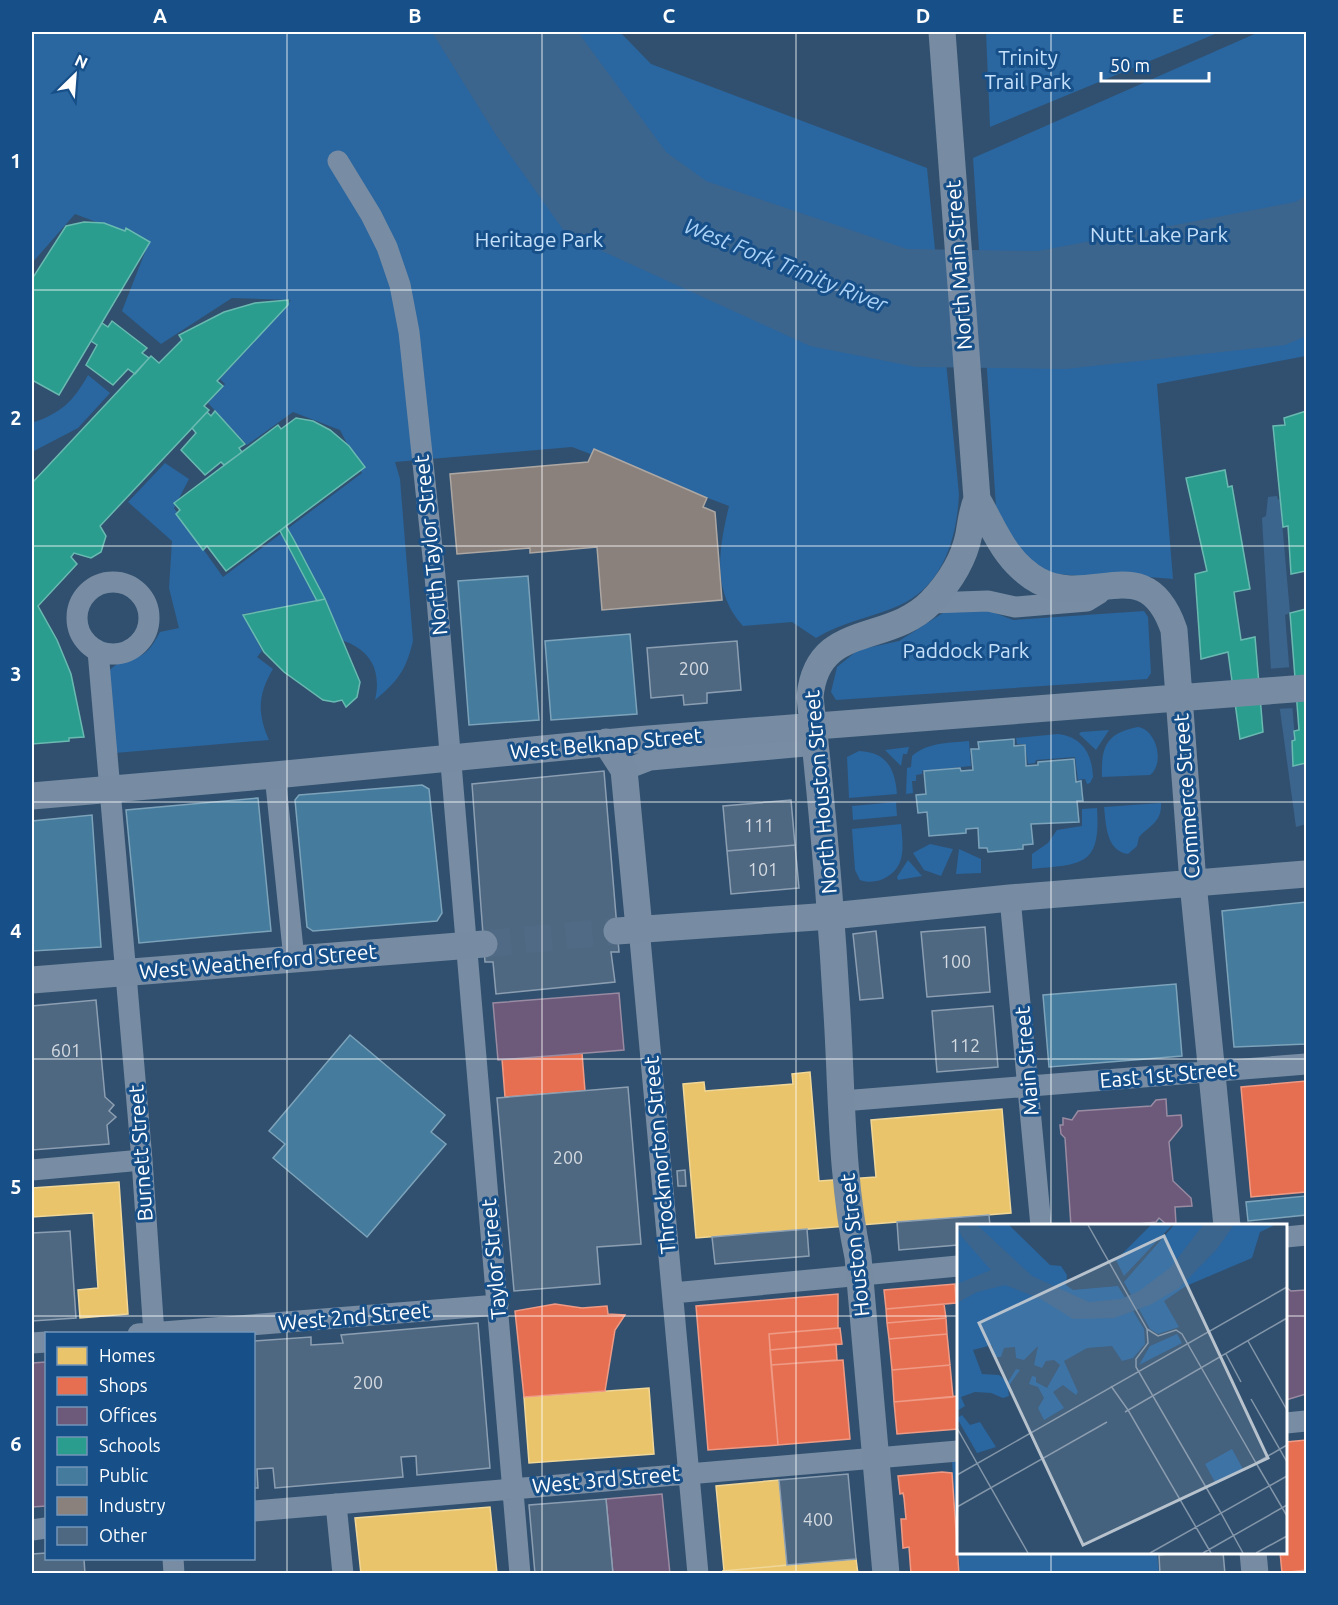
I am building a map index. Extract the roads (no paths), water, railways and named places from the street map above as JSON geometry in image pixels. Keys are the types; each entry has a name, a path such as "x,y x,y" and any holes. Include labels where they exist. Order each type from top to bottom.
{"main road":[{"name":"North Main Street","path":"942,32 976,497"},
{"name":"Commerce Street","path":"976,497 1004,551 1026,572 1052,586 1075,589 1137,586 1147,589 1155,595 1165,609 1174,630 1178,647 1193,883 1227,1224"},
{"name":"North Houston Street","path":"831,916 811,685 823,657 841,644 904,622 930,603 945,586 959,563 976,497"},
{"name":"West Belknap Street","path":"32,796 450,759 606,742 814,735 1180,698 1306,688"},
{"name":"Throckmorton Street","path":"606,742 624,770 628,929"},
{"path":"628,929 831,916 1010,898 1306,874"},
{"name":"Houston Street","path":"831,916 852,1226 860,1275 886,1574"},
{"name":"West Weatherford Street","path":"32,980 476,945"},
{"path":"1253,1554 1255,1574"}],"street":[{"name":"North Taylor Street","path":"338,161 379,229 394,267 404,304 435,576 450,759 476,945"},
{"path":"930,603 988,601 1015,607 1087,601 1110,586"},
{"name":"Burnett Street","path":"98,651 142,1160 148,1332"},
{"path":"624,770 650,760 814,735"},
{"path":"275,775 294,959"},
{"name":"Main Street","path":"1010,898 1041,1224"},
{"name":"Throckmorton Street","path":"628,929 673,1293 698,1574"},
{"name":"Taylor Street","path":"476,945 498,1305 520,1574"},
{"name":"East 1st Street","path":"842,1101 1306,1064"},
{"path":"32,1170 142,1160"},
{"path":"1287,1237 1306,1235"},
{"path":"673,1293 957,1266"},
{"name":"West 2nd Street","path":"160,1332 498,1305"},
{"path":"1287,1423 1306,1421"},
{"name":"West 3rd Street","path":"255,1511 957,1451"},
{"path":"336,1504 343,1574"}],"water":[{"name":"West Fork Trinity River","path":"432,32 578,32 666,152 706,181 907,249 1038,251 1295,202 1306,196 1306,336 1285,345 1065,369 916,367 810,346 567,235 496,135"},
{"path":"1277,496 1278,500 1280,499 1290,613 1285,615 1295,740 1292,741 1293,766 1306,763 1306,824 1296,827 1280,710 1272,687 1262,518 1266,516 1268,497"}],"tunnel":[{"path":"484,944 617,931"}],"park label":[{"name":"Trinity Trail Park","path":"1028,70"},
{"name":"Nutt Lake Park","path":"1159,235"},
{"name":"Heritage Park","path":"539,240"},
{"name":"Paddock Park","path":"966,651"}]}
